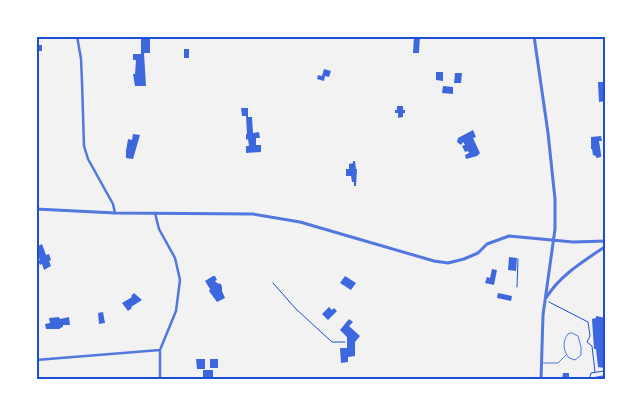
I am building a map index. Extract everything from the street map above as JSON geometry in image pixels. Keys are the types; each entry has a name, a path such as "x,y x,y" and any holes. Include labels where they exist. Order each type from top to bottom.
{"street":[{"path":"77,36 81,59 84,146 88,159 113,204 115,213"},
{"path":"534,36 547,125 555,199 553,240 544,301 541,380"},
{"path":"36,208 115,213 253,214 300,222 434,261 448,262 464,259 478,252 487,244 504,237 606,241"},
{"path":"155,213 160,228 175,258 180,280 176,311 160,350 160,380"},
{"path":"544,301 551,290 564,277 606,246"},
{"path":"36,360 160,350"}],"lane":[{"path":"541,363 558,363 566,355 565,339 570,333 575,334 580,340 581,355 576,360 566,355"}],"path":[{"path":"516,287 518,259"},
{"path":"273,283 296,309 332,342 345,342"},
{"path":"544,301 554,304 588,322 590,336 587,342 592,346 595,372"},
{"path":"589,380 590,374 604,370"}],"building":[{"path":"414,36 420,36 419,53 413,53"},
{"path":"141,39 150,39 150,53 144,53 146,86 135,86 133,74 135,74 136,60 133,60 133,54 141,54"},
{"path":"36,45 42,45 42,51 36,51"},
{"path":"184,49 189,49 189,58 184,58"},
{"path":"324,69 331,71 329,77 325,76 324,81 317,79 318,75 322,76"},
{"path":"436,72 443,72 443,81 436,80"},
{"path":"455,73 462,73 461,83 454,83"},
{"path":"598,82 606,84 606,101 599,102"},
{"path":"443,86 453,87 453,94 442,93"},
{"path":"397,106 403,106 405,113 403,113 403,117 398,118 398,113 395,113"},
{"path":"241,108 248,108 248,117 252,117 253,133 259,132 260,138 256,138 256,145 261,145 261,152 246,153 246,146 249,146 248,139 246,140 246,116 242,116"},
{"path":"473,130 476,137 473,138 480,153 477,156 466,159 465,155 469,153 468,151 465,152 462,146 465,145 463,142 461,145 457,142 458,138"},
{"path":"133,134 140,135 133,159 126,158 128,139 132,140"},
{"path":"601,136 602,141 599,141 601,157 596,158 591,149 591,137"},
{"path":"355,161 357,169 356,186 352,182 351,176 346,176 346,169 349,169 349,164 353,163"},
{"path":"42,244 46,255 49,254 51,260 49,261 51,266 44,270 36,255 36,247"},
{"path":"509,257 517,258 516,271 508,270"},
{"path":"492,269 497,270 494,285 485,283 487,277 490,278"},
{"path":"215,276 217,283 221,284 225,298 217,302 205,281"},
{"path":"345,276 356,283 351,290 340,283"},
{"path":"134,293 142,300 128,311 122,303 132,297"},
{"path":"498,293 512,296 511,301 497,298"},
{"path":"329,307 337,311 328,320 322,314"},
{"path":"103,312 105,323 99,324 98,313"},
{"path":"596,316 606,318 606,380 595,380 594,377 605,375 604,368 598,367 596,349 594,349 592,319 596,318"},
{"path":"59,317 60,319 69,317 70,325 63,325 60,329 46,329 45,324 50,323 49,318"},
{"path":"349,319 353,322 349,326 360,336 355,342 355,356 348,357 348,362 341,363 340,348 347,348 347,337 340,330"},
{"path":"196,359 205,359 205,369 197,369"},
{"path":"210,359 218,359 218,368 210,368"},
{"path":"203,370 213,370 213,380 203,380"},
{"path":"563,373 569,373 569,380 562,380"}]}
